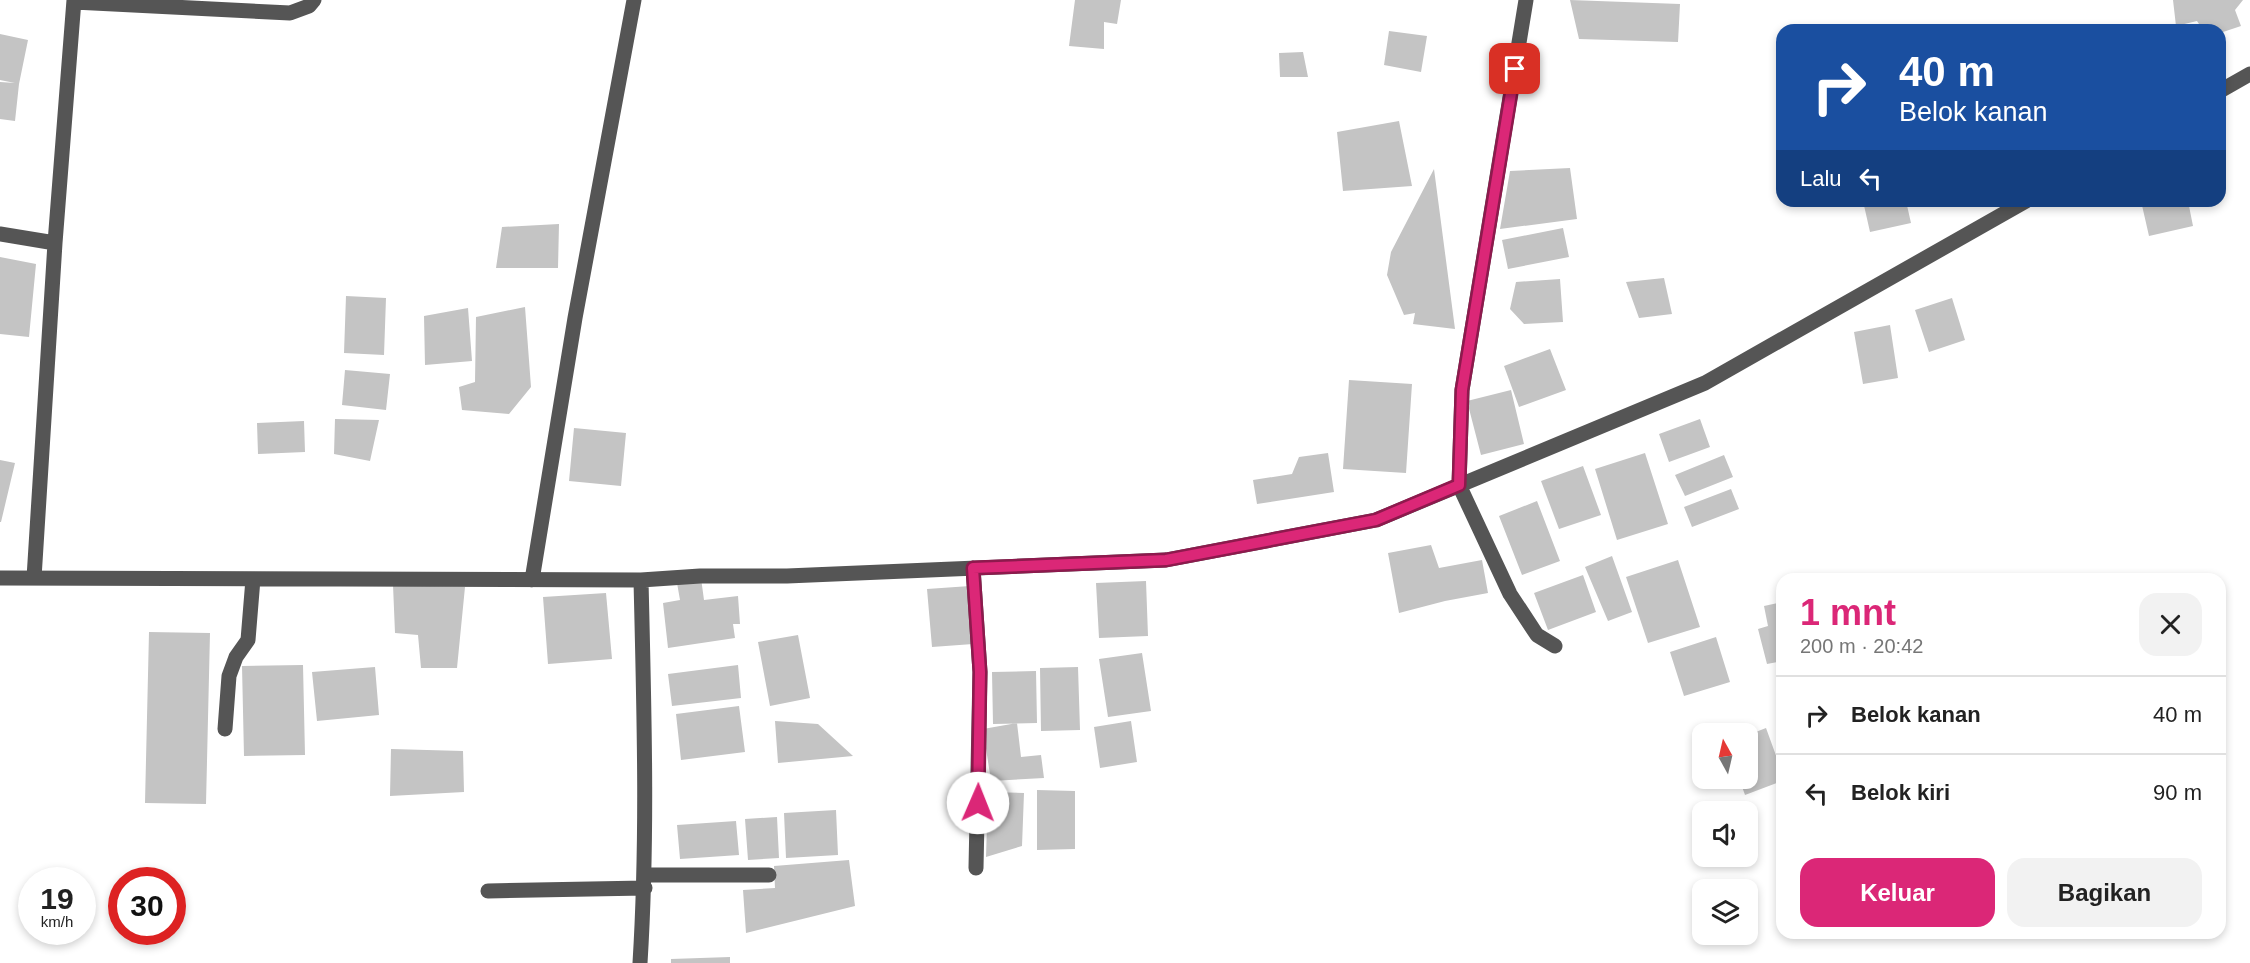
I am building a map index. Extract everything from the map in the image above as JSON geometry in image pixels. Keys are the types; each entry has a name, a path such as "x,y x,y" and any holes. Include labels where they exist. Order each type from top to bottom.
{"street":[{"path":"34,578 55,243 74,1 290,13 309,6 314,0"},
{"path":"532,580 575,318 633,0"},
{"path":"1526,0 1462,390 1459,485 1510,594 1538,635 1555,646"},
{"path":"2226,88 2250,74"},
{"path":"0,578 641,580 1166,560 1376,520 1705,383 2015,207"},
{"path":"0,234 55,243"},
{"path":"973,568 980,672 976,868"},
{"path":"225,729 229,676 236,657 248,640 253,579"},
{"path":"640,963 645,882 641,580"},
{"path":"488,891 769,875"}],"building":[{"path":"1075,0 1121,0 1117,24 1104,22 1104,49 1069,46"},
{"path":"1570,0 1680,4 1678,42 1579,39"},
{"path":"2173,0 2243,0 2235,10 2241,26 2226,31 2226,24 2199,24 2197,21 2176,24"},
{"path":"1389,31 1427,36 1421,72 1384,65"},
{"path":"0,34 28,40 19,84 15,121 0,119 0,82 15,83 0,80"},
{"path":"1303,52 1308,77 1280,77 1279,53"},
{"path":"1399,121 1412,186 1343,191 1337,132"},
{"path":"1570,168 1577,219 1500,229 1510,171"},
{"path":"1434,169 1455,329 1413,324 1415,313 1404,315 1387,275 1391,252"},
{"path":"1864,207 1907,207 1911,223 1870,232"},
{"path":"2142,207 2189,207 2193,226 2149,236"},
{"path":"559,224 558,268 496,268 502,227"},
{"path":"1563,228 1569,257 1508,269 1502,240"},
{"path":"0,257 36,264 29,337 0,334"},
{"path":"1664,278 1672,314 1639,318 1626,282"},
{"path":"1560,279 1563,322 1524,324 1510,309 1516,282"},
{"path":"346,296 386,298 384,355 344,353"},
{"path":"1952,298 1965,340 1929,352 1915,310"},
{"path":"525,307 531,387 509,414 462,410 459,387 475,382 476,317"},
{"path":"468,308 472,361 425,365 424,316"},
{"path":"1890,325 1898,378 1863,384 1854,332"},
{"path":"1550,349 1566,390 1519,407 1504,366"},
{"path":"345,370 390,374 386,410 342,405"},
{"path":"1349,380 1412,384 1406,473 1343,469"},
{"path":"1511,390 1524,444 1481,455 1467,401"},
{"path":"335,419 379,420 370,461 334,454"},
{"path":"1700,419 1710,447 1669,462 1659,434"},
{"path":"304,421 305,452 258,454 257,423"},
{"path":"574,428 626,433 621,486 569,481"},
{"path":"1328,453 1334,492 1257,504 1253,480 1292,474 1299,457"},
{"path":"1645,453 1668,524 1617,540 1595,469"},
{"path":"1724,455 1733,477 1685,496 1675,475"},
{"path":"0,460 15,463 1,522 0,522"},
{"path":"1583,466 1601,515 1559,529 1541,481"},
{"path":"1731,489 1739,509 1692,527 1684,507"},
{"path":"1537,501 1560,561 1522,575 1499,516"},
{"path":"1431,545 1439,568 1482,560 1488,593 1399,613 1388,553"},
{"path":"1612,556 1632,612 1608,621 1585,567"},
{"path":"1678,560 1700,627 1648,643 1626,577"},
{"path":"1583,575 1596,612 1548,630 1534,593"},
{"path":"701,578 704,600 738,596 740,624 733,624 735,638 668,648 663,603 680,600 677,583"},
{"path":"1146,581 1148,636 1099,638 1096,583"},
{"path":"393,585 465,587 457,668 421,668 418,635 395,633"},
{"path":"970,586 973,644 932,647 927,589"},
{"path":"606,593 612,659 548,664 543,597"},
{"path":"1776,603 1776,662 1767,664 1758,629 1768,626 1764,606"},
{"path":"149,632 210,633 206,804 145,803"},
{"path":"798,635 810,698 770,706 758,642"},
{"path":"1716,637 1730,682 1684,696 1670,652"},
{"path":"1142,653 1151,711 1108,717 1099,659"},
{"path":"303,665 305,755 244,756 242,666"},
{"path":"738,665 741,698 672,706 668,674"},
{"path":"375,667 379,715 317,721 312,672"},
{"path":"1078,667 1080,730 1041,731 1040,668"},
{"path":"1036,671 1037,723 993,724 992,672"},
{"path":"739,706 745,752 681,760 676,714"},
{"path":"775,721 818,724 853,756 778,763"},
{"path":"1131,721 1137,762 1100,768 1094,727"},
{"path":"1017,723 1021,757 1041,755 1044,778 991,781 983,729"},
{"path":"1766,728 1776,756 1776,783 1745,795 1743,789 1758,789 1758,731"},
{"path":"391,749 463,751 464,792 390,796"},
{"path":"1037,790 1075,791 1075,849 1037,850"},
{"path":"988,792 1024,793 1022,846 986,857"},
{"path":"836,810 838,855 786,858 784,813"},
{"path":"777,817 779,858 748,860 745,819"},
{"path":"736,821 739,855 680,859 677,825"},
{"path":"849,860 855,906 746,933 743,890 775,888 774,866"},
{"path":"730,957 730,963 671,963 671,959"}],"route":[{"path":"978,803 980,672 973,568 1166,560 1376,520 1459,485 1462,390 1515,69"}]}
